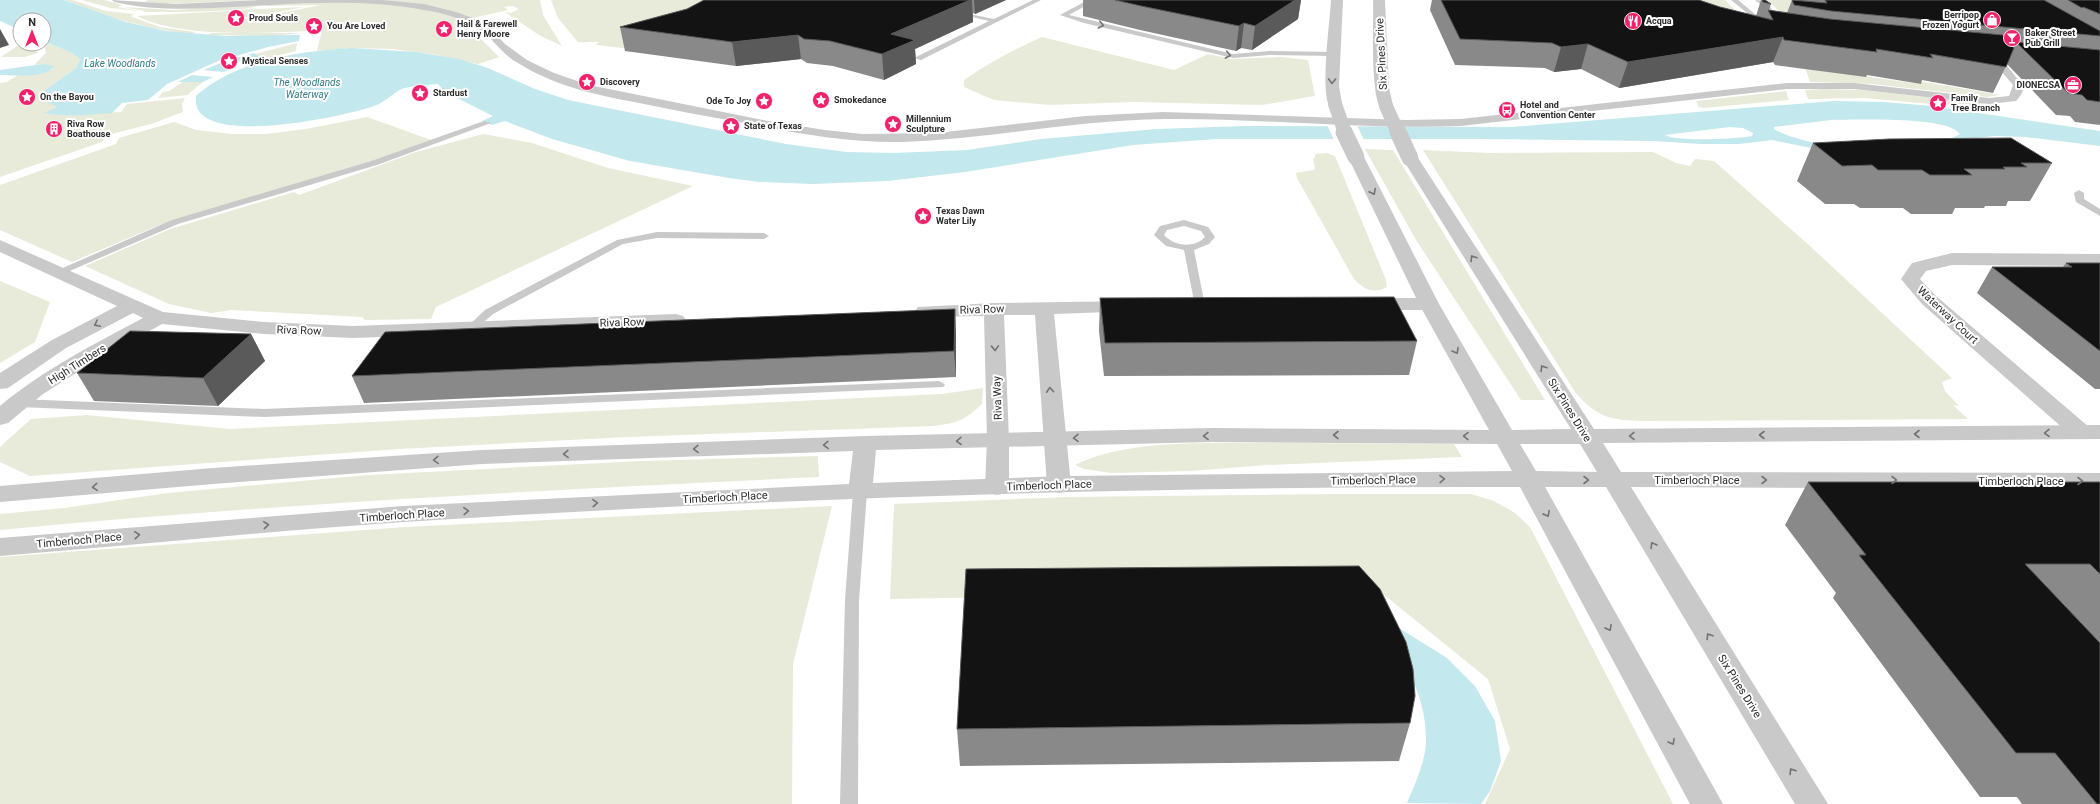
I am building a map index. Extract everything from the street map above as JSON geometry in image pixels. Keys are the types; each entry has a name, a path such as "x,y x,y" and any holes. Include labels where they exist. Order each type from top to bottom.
{"street":[{"path":"117,0 146,6 180,7 288,0 375,2 415,6 448,12 464,17 486,29 505,49 520,60 572,83 644,101 842,136 879,139 927,138 1074,120 1193,116 1422,118 1520,115 1787,86 1812,85 1866,86 1989,101 2012,99 2015,97 2018,85 1990,57"},
{"path":"1337,0 1332,86 1335,104 1344,132 1429,304 1505,437 1707,804"},
{"name":"Six Pines Drive","path":"1379,0 1382,87 1386,106 1410,158 1587,436 1812,804"},
{"name":"Riva Row","path":"0,245 61,271 159,318 264,328 353,332 694,320"},
{"name":"Waterway Court","path":"2090,432 1929,300 1910,279 1919,266 1952,259 2100,260"},
{"path":"1351,304 1429,304"},
{"path":"0,383 59,344 132,306"},
{"name":"Riva Row","path":"909,312 1145,306"},
{"path":"1044,308 1059,485"},
{"name":"Riva Way","path":"994,309 998,440 997,487"},
{"name":"High Timbers","path":"0,418 50,380 102,348 159,318"},
{"path":"0,494 482,457 865,443 1211,435 1505,437 2090,432"},
{"path":"860,492 865,443"},
{"name":"Timberloch Place","path":"0,547 404,514 860,492 1059,485 1442,479 2100,481"}],"lane":[{"path":"918,58 1038,0"},
{"path":"1093,0 1063,15 1086,22 1233,56 1270,53 1334,54"},
{"path":"1734,0 1757,20 1780,34 1768,6 1758,0"},
{"path":"951,10 996,21"},
{"path":"1259,46 1296,53"},
{"path":"1990,57 2009,59"},
{"path":"61,271 175,222 374,163 487,123"},
{"path":"2079,193 2079,200 2100,213"},
{"path":"472,328 489,312 620,242 657,235 764,236"},
{"path":"1188,247 1200,306"},
{"path":"19,403 264,413 939,385"},
{"path":"849,804 852,600 860,492"}],"green space":[{"path":"65,0 72,0 106,11 134,14 131,16 132,17 160,27 195,32 191,34 142,26 96,12"},
{"path":"82,0 104,0 122,5 118,7 140,11 110,8"},
{"path":"148,0 258,0 164,4 144,2"},
{"path":"324,0 540,0 543,15 562,46 539,35 505,12 511,13 519,9 513,6 504,7 508,10 455,22 477,35 499,57 478,64 431,54 392,49 352,48 317,51 324,22 314,22 315,19 310,31 246,33 198,31 176,28 155,23 137,16 230,11 226,17 228,20 239,18 250,19 321,5 265,6 266,5"},
{"path":"551,0 719,0 632,49 596,45 599,42 578,42 558,18"},
{"path":"1686,0 1725,0 1736,11 1722,13"},
{"path":"1765,0 1799,0 1814,24 1782,15 1774,6"},
{"path":"259,5 251,8 222,11 185,12 143,12 145,11 123,7 173,10"},
{"path":"304,7 254,17 231,17 236,10"},
{"path":"211,33 301,33 274,36 208,35"},
{"path":"1042,37 1174,70 1208,54 1232,59 1281,57 1308,60 1315,96 1262,105 1132,102 1050,105 994,100 964,87 964,80 973,74 1022,46"},
{"path":"297,43 296,51 263,59 255,54"},
{"path":"52,44 74,54 80,60 76,68 41,93 59,107 63,115 121,112 127,104 185,98 182,104 183,112 151,124 107,135 102,142 0,177 0,83 7,82 18,75 36,75 53,69 43,64 34,65 46,53 52,52"},
{"path":"12,49 12,52 38,53 25,57 1,57"},
{"path":"1805,68 1920,84 1919,81 2000,95 1987,97 1872,84 1810,82"},
{"path":"183,82 203,82 187,95 158,98 163,92 169,91"},
{"path":"1805,90 1862,90 1997,105 1973,106 1967,108 1931,101 1931,104 1864,98 1808,99"},
{"path":"1786,91 1789,100 1704,108 1699,107 1696,101"},
{"path":"367,117 431,140 371,161 157,226 72,262 0,230 0,185 116,144 119,138 174,122 196,130 233,134 266,134 306,129"},
{"path":"483,134 532,143 608,168 693,186 436,307 431,319 365,320 362,317 232,310 211,313 169,304 85,266 170,229 294,192 299,195 416,152"},
{"path":"1365,149 1393,150 1545,400 1521,400 1416,240"},
{"path":"1423,150 1489,153 1653,152 1676,163 1690,166 1695,159 1714,161 1811,247 1952,378 1942,382 1945,391 1959,406 1953,405 1968,419 1644,421 1622,420 1605,416 1590,407 1575,392"},
{"path":"1327,153 1335,156 1386,280 1387,287 1378,290 1369,290 1354,279 1297,178 1296,173 1314,170 1315,167 1313,160 1316,154"},
{"path":"0,281 50,302 35,342 0,363"},
{"path":"983,388 982,404 965,418 948,424 933,426 627,437 399,449 30,476 0,462 0,447 31,419 87,415 229,429 942,394"},
{"path":"1203,443 1454,444 1462,457 1267,465 1190,471 1111,473 1084,469 1075,465 1097,456 1148,446"},
{"path":"818,456 819,477 614,487 307,505 0,530 0,514 64,508 168,493 368,475 641,461"},
{"path":"1471,494 1494,501 1515,513 1530,527 1673,804 1485,804 1510,749 1488,679 1378,590 890,599 894,504 1067,497"},
{"path":"832,506 793,664 792,804 0,804 0,557 405,527"}],"water":[{"name":"Lake Woodlands","path":"0,0 64,0 126,22 166,31 225,36 300,35 299,41 268,47 218,61 167,84 148,100 122,103 112,113 61,115 44,113 58,107 40,99 41,93 76,68 80,60 74,54 52,44 52,12 12,12 12,26 0,21"},
{"name":"The Woodlands Waterway","path":"352,48 416,52 459,59 488,68 535,89 568,100 786,144 846,152 894,153 967,150 1041,139 1157,129 1245,126 1511,127 1834,101 1884,102 1932,106 2100,131 2100,146 2025,137 1995,136 1976,138 1952,155 1935,160 1909,162 1855,157 1772,140 1739,144 1701,144 1652,141 1478,139 1217,139 1133,145 965,172 887,181 813,184 759,182 630,161 552,139 505,121 492,125 482,121 493,116 445,92 438,84 405,88 374,106 358,111 304,122 242,126 217,122 200,113 196,96 212,84 230,74 249,66 290,55 332,49","holes":["1831,120 1900,120 1920,122 1938,124 1952,128 1960,134 1942,144 1923,151 1909,154 1896,154 1860,151 1819,144 1801,140 1774,129 1774,127","1730,127 1743,128 1753,133 1752,136 1721,139 1681,139 1665,135"]},
{"path":"254,53 263,59 248,63 232,59"},
{"path":"221,63 237,67 223,72 203,70"},
{"path":"43,64 54,66 50,70 37,75 0,75 0,70"},
{"path":"192,75 213,77 203,82 178,82"},
{"path":"1370,610 1447,658 1475,686 1495,721 1501,761 1490,791 1481,804 1407,803 1424,758 1426,742 1422,705 1409,672 1391,640"}],"pier":[{"path":"1327,125 1357,125 1364,140 1334,140"}],"building":[{"path":"704,0 970,0 891,34 915,40 882,54 830,41 804,39 798,35 732,42 620,27 687,9"},
{"path":"1115,0 1295,0 1255,26 1244,23 1239,26"},
{"path":"1441,0 1699,0 1720,7 1773,20 1768,10 1830,19 2003,35 2014,48 2006,67 1930,54 1933,58 1876,49 1877,52 1784,40 1783,37 1628,62 1588,44 1561,47 1552,43 1460,39"},
{"path":"1762,0 1765,0 1771,4 1763,2"},
{"path":"1792,0 1827,3 1825,0 2044,0 2100,31 2100,36 1831,11 1794,5"},
{"path":"2068,0 2100,0 2100,14 2083,7 2082,8"},
{"path":"2016,42 2100,50 2100,102 2087,100 2082,95 2068,93"},
{"path":"2011,138 2052,163 2021,163 2027,167 2003,167 2005,169 1964,169 1972,175 1930,175 1922,170 1878,170 1872,165 1842,166 1813,143 1889,139"},
{"path":"2066,263 2100,263 2100,351 1992,267 2072,267"},
{"path":"1394,297 1417,341 1105,343 1100,298"},
{"path":"955,309 954,351 352,376 385,332"},
{"path":"130,331 251,334 203,378 77,373"},
{"path":"1808,482 2100,482 2100,574 2090,564 2025,564 2100,643 2100,804 2097,804 2055,753 2016,753 1859,555 1866,555"},
{"path":"1359,566 1380,589 1406,642 1413,669 1415,696 1410,723 957,729 966,569"}],"place":[{"name":"Proud Souls","path":"236,18"},
{"name":"Berripop Frozen Yogurt","path":"1992,20"},
{"name":"Acqua","path":"1633,21"},
{"name":"You Are Loved","path":"314,26"},
{"name":"Hail & Farewell Henry Moore","path":"444,29"},
{"name":"Baker Street Pub Grill","path":"2012,38"},
{"name":"Mystical Senses","path":"229,61"},
{"name":"Discovery","path":"587,82"},
{"name":"DIONECSA","path":"2073,85"},
{"name":"Stardust","path":"420,93"},
{"name":"On the Bayou","path":"27,97"},
{"name":"Smokedance","path":"821,100"},
{"name":"Ode To Joy","path":"764,101"},
{"name":"Family Tree Branch","path":"1938,103"},
{"name":"Hotel and Convention Center","path":"1507,110"},
{"name":"Millennium Sculpture","path":"893,124"},
{"name":"State of Texas","path":"731,126"},
{"name":"Riva Row Boathouse","path":"54,129"},
{"name":"Texas Dawn Water Lily","path":"923,216"}]}
